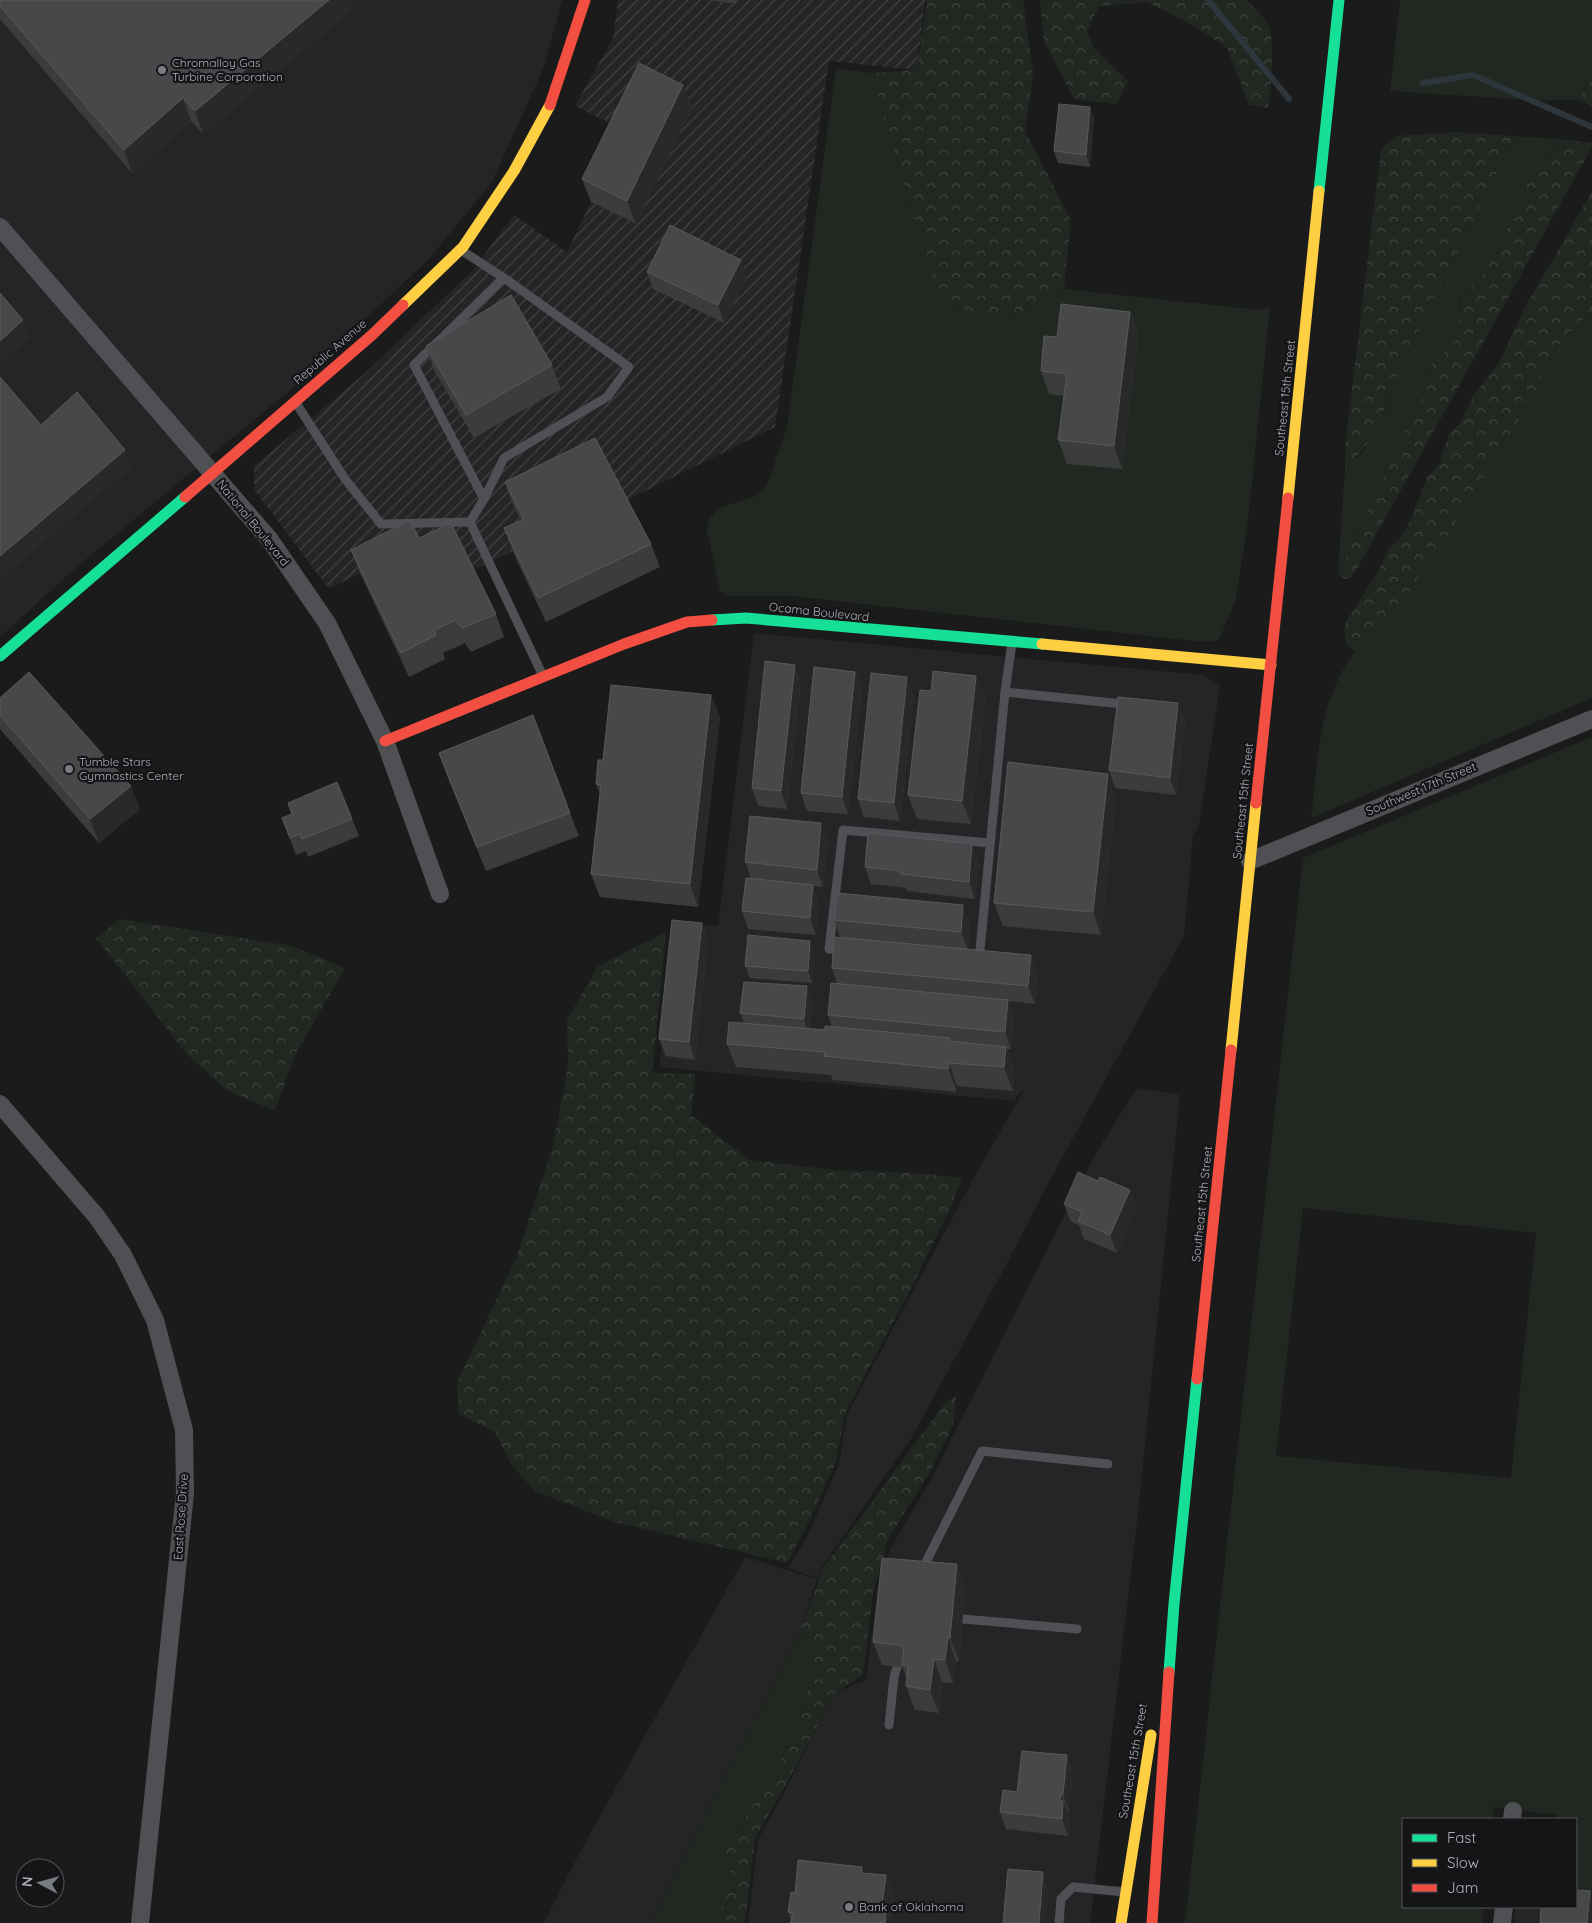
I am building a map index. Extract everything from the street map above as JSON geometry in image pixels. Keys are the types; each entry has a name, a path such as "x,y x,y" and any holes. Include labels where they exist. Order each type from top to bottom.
{"main road":[{"name":"Republic Avenue","path":"0,656 372,335 461,249 514,171 551,104 585,0"},
{"name":"Southeast 15th Street","path":"1152,1923 1174,1604 1339,0"},
{"name":"Ocama Boulevard","path":"385,740 624,644 687,622 708,620 746,618 1271,665"},
{"name":"Southeast 15th Street","path":"1121,1923 1174,1604"}],"street":[{"name":"National Boulevard","path":"0,227 270,540 327,622 385,740 440,894"},
{"name":"Southwest 17th Street","path":"1250,861 1592,719"},
{"name":"East Rose Drive","path":"0,1104 97,1217 123,1255 155,1320 184,1430 184,1494 140,1923"},
{"path":"1502,1923 1504,1908"}],"lane":[{"path":"461,249 630,367 608,397 504,458 484,499 470,522"},
{"path":"484,499 414,365 504,278"},
{"path":"295,401 345,479 381,524 470,522"},
{"path":"470,522 543,676"},
{"path":"970,960 980,960 1005,692 1012,643"},
{"path":"1005,692 1123,704"},
{"path":"858,951 829,948 843,830 990,843"},
{"path":"924,1584 926,1562 982,1451 1108,1464"},
{"path":"963,1618 1077,1629"},
{"path":"889,1725 894,1677 897,1667"},
{"path":"1059,1923 1061,1899 1073,1887 1125,1892"}],"shaded area":[{"path":"0,0 562,0 544,67 492,182 429,259 288,392 78,566 0,637"},
{"path":"618,0 708,0 735,4 736,0 925,0 917,70 829,61 775,427 625,501 514,505 532,542 472,571 418,544 329,589 254,489 254,466 363,375 472,271 514,215 567,252 591,202 636,224 626,131 575,106 613,38"},
{"path":"754,633 1203,675 1220,685 1199,825 1193,836 1184,936 912,1437 822,1567 818,1578 788,1568 807,1537 839,1464 847,1414 972,1181 1024,1090 1014,1101 659,1067 678,922 718,926"},
{"path":"1137,1088 1180,1095 1140,1496 1090,1923 748,1923 758,1839 835,1693 866,1680 877,1593 890,1549 928,1485 1097,1151"},
{"path":"745,1557 817,1579 801,1630 650,1923 544,1923 581,1850"},
{"path":"1515,1908 1577,1908 1592,1923 1514,1923"}],"green space":[{"path":"927,0 1023,0 1033,74 1025,131 1071,220 1064,289 1017,314 996,318 942,305 870,73 917,70"},
{"path":"1040,0 1247,0 1265,20 1271,33 1272,67 1268,108 1249,105 1227,48 1196,27 1147,2 1099,6 1087,31 1093,47 1128,81 1117,104 1074,99 1044,41"},
{"path":"1400,0 1592,0 1592,78 1579,100 1531,100 1390,91"},
{"path":"836,68 870,73 942,305 996,318 1017,314 1064,289 1260,310 1270,307 1248,520 1236,599 1219,640 1203,642 791,596 727,596 720,591 707,531 709,520 718,508 753,497 767,485 787,427"},
{"path":"1592,78 1592,106 1579,100"},
{"path":"1457,132 1514,136 1389,393 1374,434 1362,451 1345,467 1346,439 1381,149 1396,136"},
{"path":"1514,136 1568,140 1534,167 1526,178 1522,200 1481,278 1476,284 1465,291 1460,300 1459,326 1456,339 1450,348 1435,360 1430,368 1425,391 1417,409 1338,573 1345,467 1363,452 1385,411 1389,393"},
{"path":"1568,140 1592,143 1592,147 1357,569 1351,578 1344,579 1338,573 1417,409 1425,391 1430,368 1435,360 1450,348 1456,339 1462,295 1481,278 1522,200 1526,178 1534,167"},
{"path":"1592,192 1592,313 1587,315 1554,350 1531,400 1452,529 1381,632 1355,651 1347,645 1344,630 1346,622 1379,570 1388,549 1400,538 1409,523 1427,478 1439,464 1449,434 1461,422 1473,396 1499,363 1526,305"},
{"path":"1592,313 1592,698 1311,818 1318,753 1326,711 1342,672 1357,650 1366,641 1381,632 1531,400 1554,350 1587,315"},
{"path":"1592,737 1592,1900 1577,1899 1577,1818 1557,1818 1557,1815 1494,1807 1493,1818 1402,1818 1402,1908 1484,1908 1482,1923 1185,1923 1303,858","holes":["1303,1208 1536,1233 1511,1478 1276,1456"]},
{"path":"120,919 292,946 345,968 295,1055 275,1111 226,1090 186,1053 96,938"},
{"path":"666,932 652,1073 695,1074 691,1115 750,1160 835,1170 915,1173 962,1178 948,1213 911,1288 845,1414 836,1462 811,1518 787,1563 611,1521 535,1491 511,1464 495,1432 459,1414 457,1382 516,1259 553,1146 568,1065 567,1020 598,966"},
{"path":"956,1396 953,1425 930,1472 889,1537 873,1592 863,1675 835,1693 755,1838 745,1923 725,1923 720,1899 731,1873 724,1853 797,1733 810,1680 813,1656 801,1630 823,1568 945,1403"},
{"path":"801,1630 813,1656 810,1680 797,1733 724,1853 731,1873 720,1899 725,1923 650,1923"}],"building":[{"name":"Chromalloy Gas Turbine Corporation","path":"0,0 329,0 195,111 183,98 124,150 0,6"},
{"path":"639,63 683,85 627,201 582,179"},
{"path":"1059,104 1090,107 1086,155 1054,151"},
{"path":"670,225 741,260 718,305 647,272"},
{"path":"0,293 23,320 0,341"},
{"path":"511,295 552,365 466,415 426,346"},
{"path":"1061,304 1130,312 1114,446 1058,440 1067,374 1041,371 1044,336 1057,337"},
{"path":"0,377 41,425 77,392 125,450 0,556"},
{"path":"595,438 651,544 538,598 504,528 524,519 505,482"},
{"path":"410,520 419,538 451,523 496,614 462,628 456,620 434,630 436,635 401,653 351,550"},
{"path":"765,661 795,665 781,791 752,788"},
{"path":"814,667 855,672 842,797 801,793"},
{"path":"933,671 976,676 962,801 908,795 920,690 931,691"},
{"name":"Tumble Stars Gymnastics Center","path":"29,672 131,786 90,819 0,715 0,698"},
{"path":"871,673 907,677 894,803 858,799"},
{"path":"611,685 711,695 690,884 591,874 601,785 596,784 598,760 603,760"},
{"path":"1118,697 1178,703 1170,778 1109,770"},
{"path":"533,715 570,813 477,847 439,753"},
{"path":"1008,762 1108,774 1093,912 994,903"},
{"path":"337,782 352,819 302,839 300,834 290,838 282,818 292,814 288,803"},
{"path":"750,816 821,823 817,870 745,862"},
{"path":"868,833 972,844 969,882 901,874 901,871 865,867"},
{"path":"746,878 813,885 810,918 742,911"},
{"path":"837,893 963,905 961,932 834,920"},
{"path":"672,920 702,923 689,1042 659,1039"},
{"path":"748,935 810,941 808,971 745,966"},
{"path":"834,937 1031,955 1028,986 832,968"},
{"path":"744,982 807,986 804,1019 740,1013"},
{"path":"831,983 1008,1000 1005,1032 828,1015"},
{"path":"729,1022 825,1030 825,1026 950,1038 949,1041 1006,1047 1004,1067 949,1063 948,1069 824,1056 825,1052 727,1044"},
{"path":"1078,1172 1098,1181 1100,1177 1130,1190 1110,1235 1078,1221 1082,1212 1064,1204"},
{"path":"882,1558 957,1564 950,1638 948,1637 945,1660 934,1659 930,1690 906,1686 908,1666 902,1665 904,1646 873,1642"},
{"path":"1022,1751 1067,1755 1063,1794 1061,1794 1060,1801 1063,1801 1062,1819 1000,1812 1003,1790 1017,1792"},
{"path":"798,1860 862,1867 862,1873 886,1875 881,1912 886,1912 885,1923 790,1923 793,1913 788,1912 791,1892 795,1893"},
{"path":"1008,1869 1043,1872 1039,1923 1003,1923"},
{"path":"1577,1890 1590,1891 1587,1923 1540,1923 1541,1908 1577,1908"}],"waterway":[{"path":"1208,0 1289,99"},
{"path":"1422,83 1473,75 1592,127"}],"traffic: fast":[{"path":"1319,191 1339,0"},
{"path":"0,656 185,497"},
{"path":"712,620 746,618 1042,644"},
{"path":"1169,1672 1197,1379"}],"traffic: slow":[{"path":"403,305 463,247 514,171 550,105"},
{"path":"1288,498 1319,191"},
{"path":"1042,644 1271,665"},
{"path":"1231,1050 1256,803"},
{"path":"1121,1923 1151,1735"}],"traffic: jam":[{"path":"550,105 585,0"},
{"path":"185,497 372,335 403,305"},
{"path":"1256,803 1288,498"},
{"path":"385,741 624,644 687,622 712,620"},
{"path":"1197,1379 1231,1050"},
{"path":"1152,1923 1169,1672"}],"place":[{"name":"Chromalloy Gas Turbine Corporation","path":"162,70"},
{"name":"Tumble Stars Gymnastics Center","path":"69,769"},
{"name":"Bank of Oklahoma","path":"849,1907"}]}
